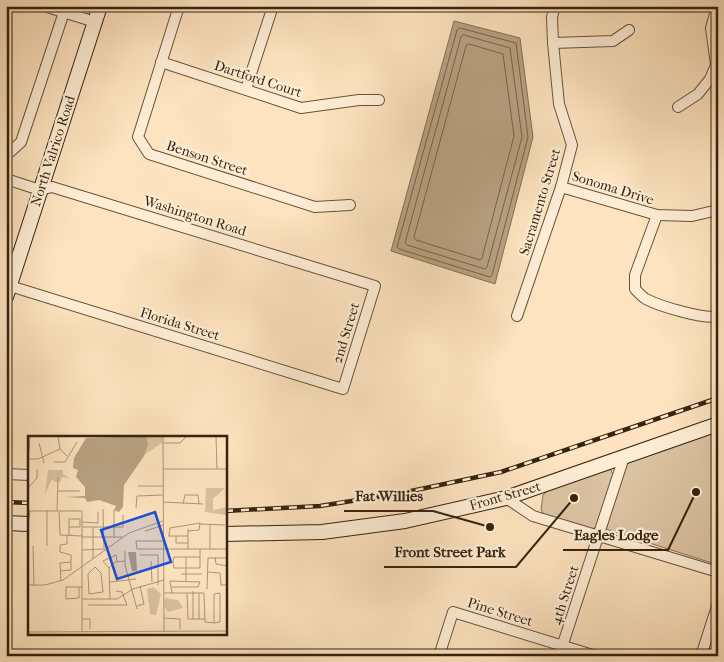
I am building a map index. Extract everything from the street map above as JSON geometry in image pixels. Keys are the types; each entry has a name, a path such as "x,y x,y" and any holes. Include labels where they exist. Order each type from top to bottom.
{"street":[{"path":"44,6 65,10 95,22"},
{"name":"North Valrico Road","path":"8,291 100,6"},
{"name":"Benson Street","path":"179,6 138,137 149,154 315,207 350,205"},
{"path":"246,89 273,6"},
{"name":"Sacramento Street","path":"517,316 561,187 572,146 559,104 553,43 552,17 555,6"},
{"path":"678,107 698,94 710,79 716,65 712,28 717,6"},
{"path":"8,152 21,142 65,10"},
{"path":"553,43 613,41 629,30"},
{"name":"Dartford Court","path":"161,62 301,108 359,100 379,100"},
{"name":"Washington Road","path":"6,179 40,190 52,188 375,286"},
{"name":"Sonoma Drive","path":"561,187 657,215 692,216 718,210"},
{"path":"657,215 635,274 635,289 645,299 701,317 712,318 718,316"},
{"name":"2nd Street","path":"343,389 375,286"},
{"name":"Florida Street","path":"8,291 343,389"},
{"name":"Front Street","path":"226,534 322,532 396,522 506,498 718,424"},
{"name":"4th Street","path":"561,651 624,457"},
{"path":"6,474 28,474"},
{"path":"506,498 533,516 718,572"},
{"path":"6,522 28,524"},
{"path":"702,656 718,604"},
{"name":"Pine Street","path":"439,656 453,612 561,651 596,656"}],"shaded area":[{"path":"718,429 718,565 606,529 628,461"},
{"path":"606,469 611,470 613,475 598,524 595,528 588,529 545,516 541,510 543,495 548,490"}],"water":[{"path":"454,21 520,38 533,137 495,284 391,251"}],"railway":[{"path":"226,511 320,506 402,493 501,472 718,398"},
{"path":"6,502 28,503"}],"place":[{"name":"Eagles Lodge","path":"696,492"},
{"name":"Front Street Park","path":"574,498"},
{"name":"Fat Willies","path":"490,527"}]}
